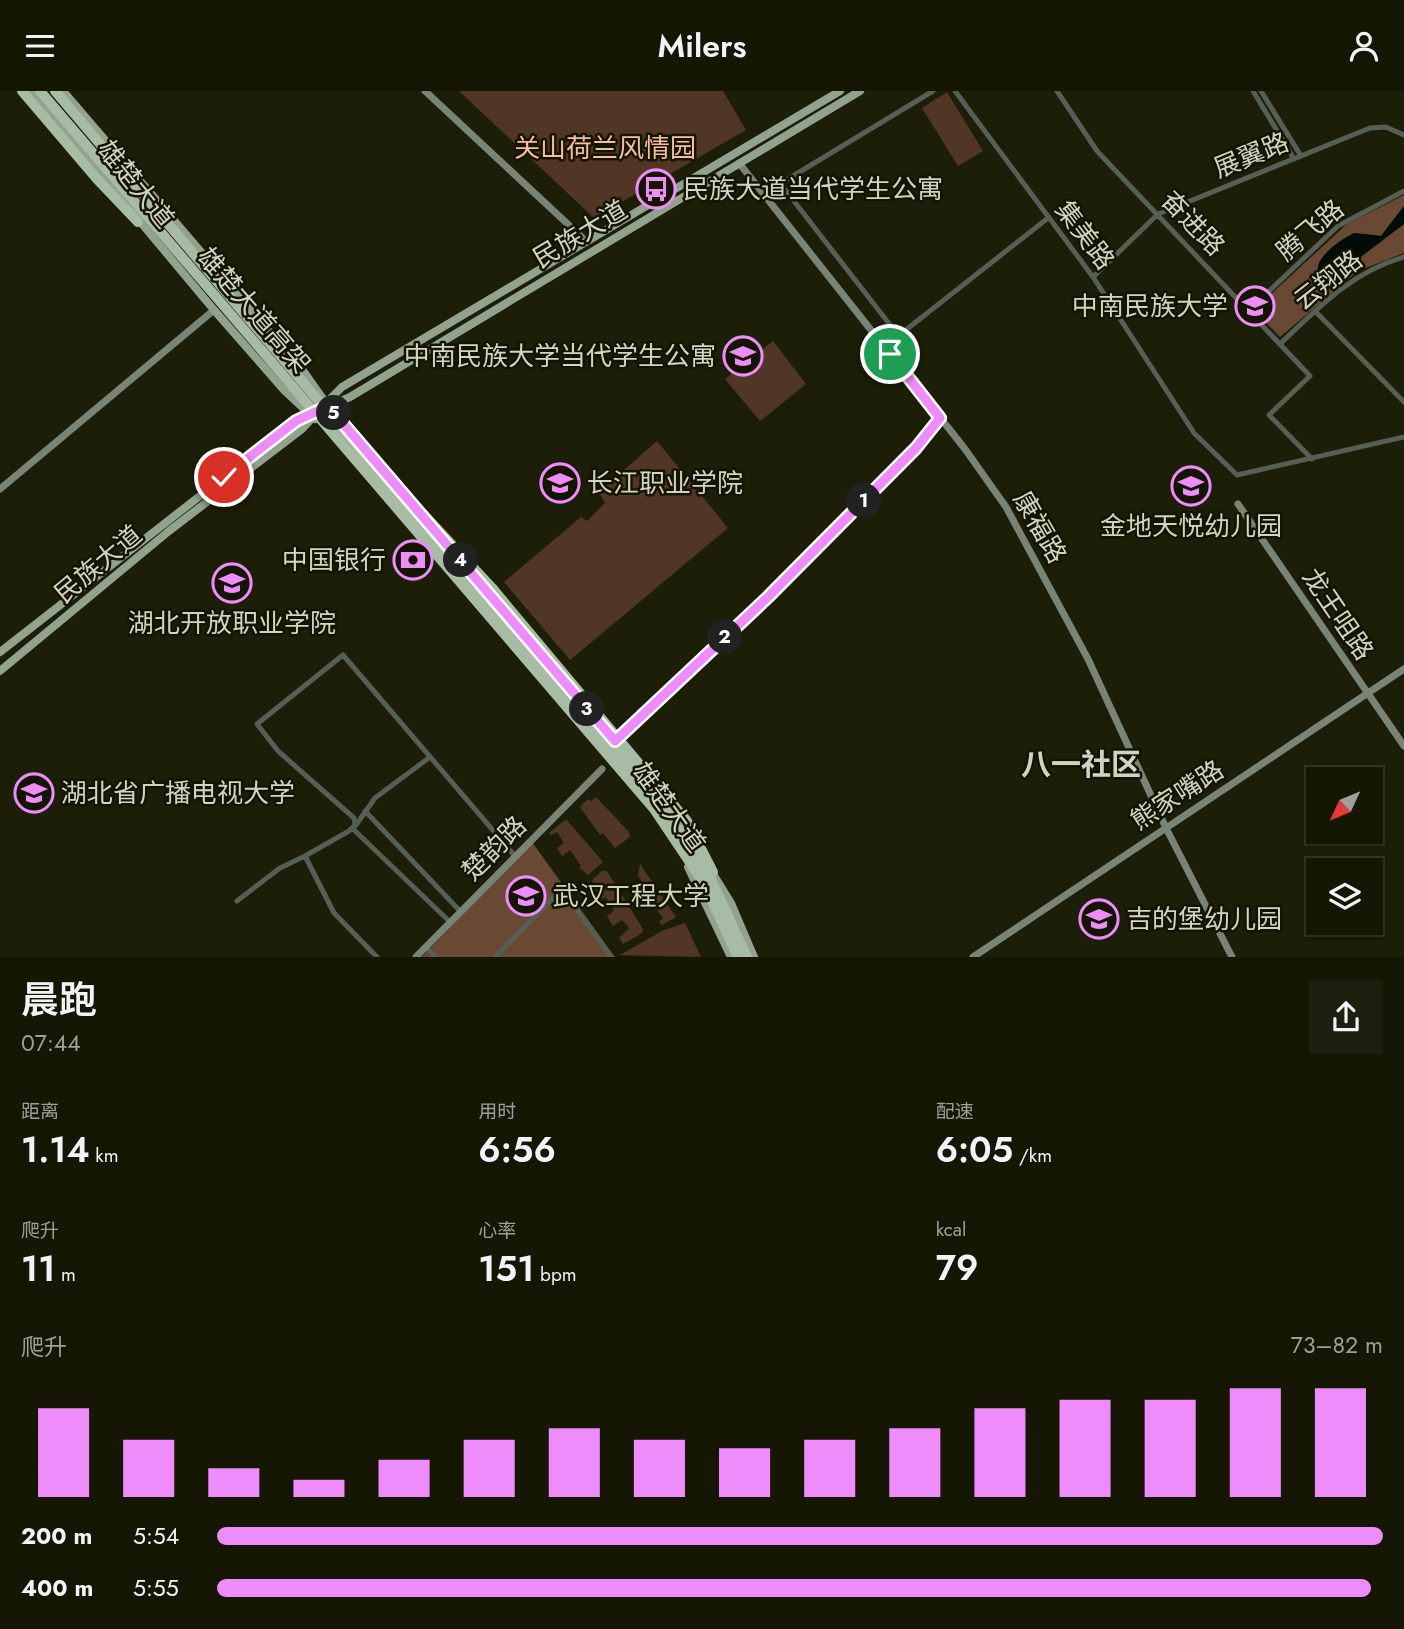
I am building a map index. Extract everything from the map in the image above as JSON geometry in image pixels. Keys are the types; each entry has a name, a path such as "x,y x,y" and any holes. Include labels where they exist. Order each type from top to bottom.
{"highway":[{"path":"22,91 97,179 138,222"},
{"name":"雄楚大道高架","path":"40,91 654,810 703,882 738,957"},
{"name":"雄楚大道高架","path":"55,91 662,805 708,873 730,915 747,957"},
{"path":"411,501 493,589 687,821 707,857 730,915"}],"main road":[{"name":"雄楚大道","path":"31,91 125,201 138,222 284,390 312,416 653,814 699,886 731,957"},
{"name":"雄楚大道","path":"63,91 304,372 324,406 411,501 615,741 693,839 731,903 754,957"},
{"name":"民族大道","path":"0,671 312,416 342,387 840,91"},
{"name":"民族大道","path":"324,406 350,397 860,91"},
{"name":"民族大道","path":"0,652 296,421 312,416"}],"street":[{"path":"425,91 587,242"},
{"path":"933,91 783,182 783,187 894,330 902,333 1048,218"},
{"name":"集美路","path":"955,91 1093,277 1194,433 1237,475 1312,459"},
{"name":"奋进路","path":"1057,91 1088,141 1310,376 1269,415 1312,459"},
{"path":"1253,91 1297,157"},
{"path":"1261,91 1297,157"},
{"name":"展翼路","path":"1093,277 1158,214 1374,127 1385,127 1404,135"},
{"name":"康福路","path":"739,163 940,418 1006,507 1042,569 1088,659 1166,828 1232,957"},
{"name":"腾飞路","path":"1249,310 1338,226 1404,191"},
{"name":"云翔路","path":"1280,344 1358,275 1404,257"},
{"path":"0,489 214,310"},
{"path":"1315,311 1404,402"},
{"path":"615,741 798,567 916,448 940,418"},
{"path":"1312,459 1404,437"},
{"name":"龙王咀路","path":"1238,504 1404,746"},
{"path":"450,922 354,826 354,818 278,751 257,724 343,655 514,856"},
{"name":"熊家嘴路","path":"973,957 1404,670"},
{"path":"237,901 280,868 354,826 375,798 430,757"},
{"name":"楚韵路","path":"416,957 602,769"},
{"path":"365,811 460,912"},
{"path":"305,856 334,913 377,957"},
{"path":"495,957 562,889 611,957"},
{"path":"426,947 436,957"}],"green space":[{"name":"关山荷兰风情园","path":"459,91 723,91 746,130 594,218"},
{"path":"947,92 983,151 958,166 922,108"},
{"path":"773,341 806,384 760,421 725,379"},
{"path":"657,441 728,528 570,660 504,582 581,517 587,521 605,503 599,492"},
{"path":"596,797 629,832 630,837 615,848 603,833 600,835 580,807 588,799 591,801"},
{"path":"566,819 603,862 588,875 579,868 581,866 570,850 562,856 557,848 564,843 557,832 551,835 549,833"},
{"path":"640,864 676,917 662,925 659,922 663,918 643,889 646,887 638,876"},
{"path":"602,871 607,871 643,929 642,933 623,944 619,938 629,928 622,920 613,926 607,916 614,911 606,897 602,899 592,885 593,879"},
{"path":"685,923 701,957 620,955 662,931"}],"shaded area":[{"path":"1404,195 1404,206 1381,236 1353,233 1319,263 1335,277 1404,224 1404,253 1358,271 1280,337 1256,312 1257,307 1347,224"},
{"path":"1404,206 1404,224 1333,277 1318,273 1320,261 1343,239 1355,233 1381,236"},
{"name":"武汉工程大学","path":"532,842 615,957 422,957"}],"place":[{"name":"民族大道当代学生公寓","path":"656,189"},
{"name":"中南民族大学","path":"1255,306"},
{"name":"中南民族大学当代学生公寓","path":"743,356"},
{"name":"长江职业学院","path":"560,483"},
{"name":"金地天悦幼儿园","path":"1191,486"},
{"name":"中国银行","path":"413,560"},
{"name":"湖北开放职业学院","path":"232,583"},
{"name":"湖北省广播电视大学","path":"34,793"},
{"name":"武汉工程大学","path":"526,896"},
{"name":"吉的堡幼儿园","path":"1099,919"}],"district":[{"name":"八一社区","path":"1081,764"}],"route":[{"path":"224,477 296,421 328,406 615,741 768,597 916,448 940,418 890,354"}]}
